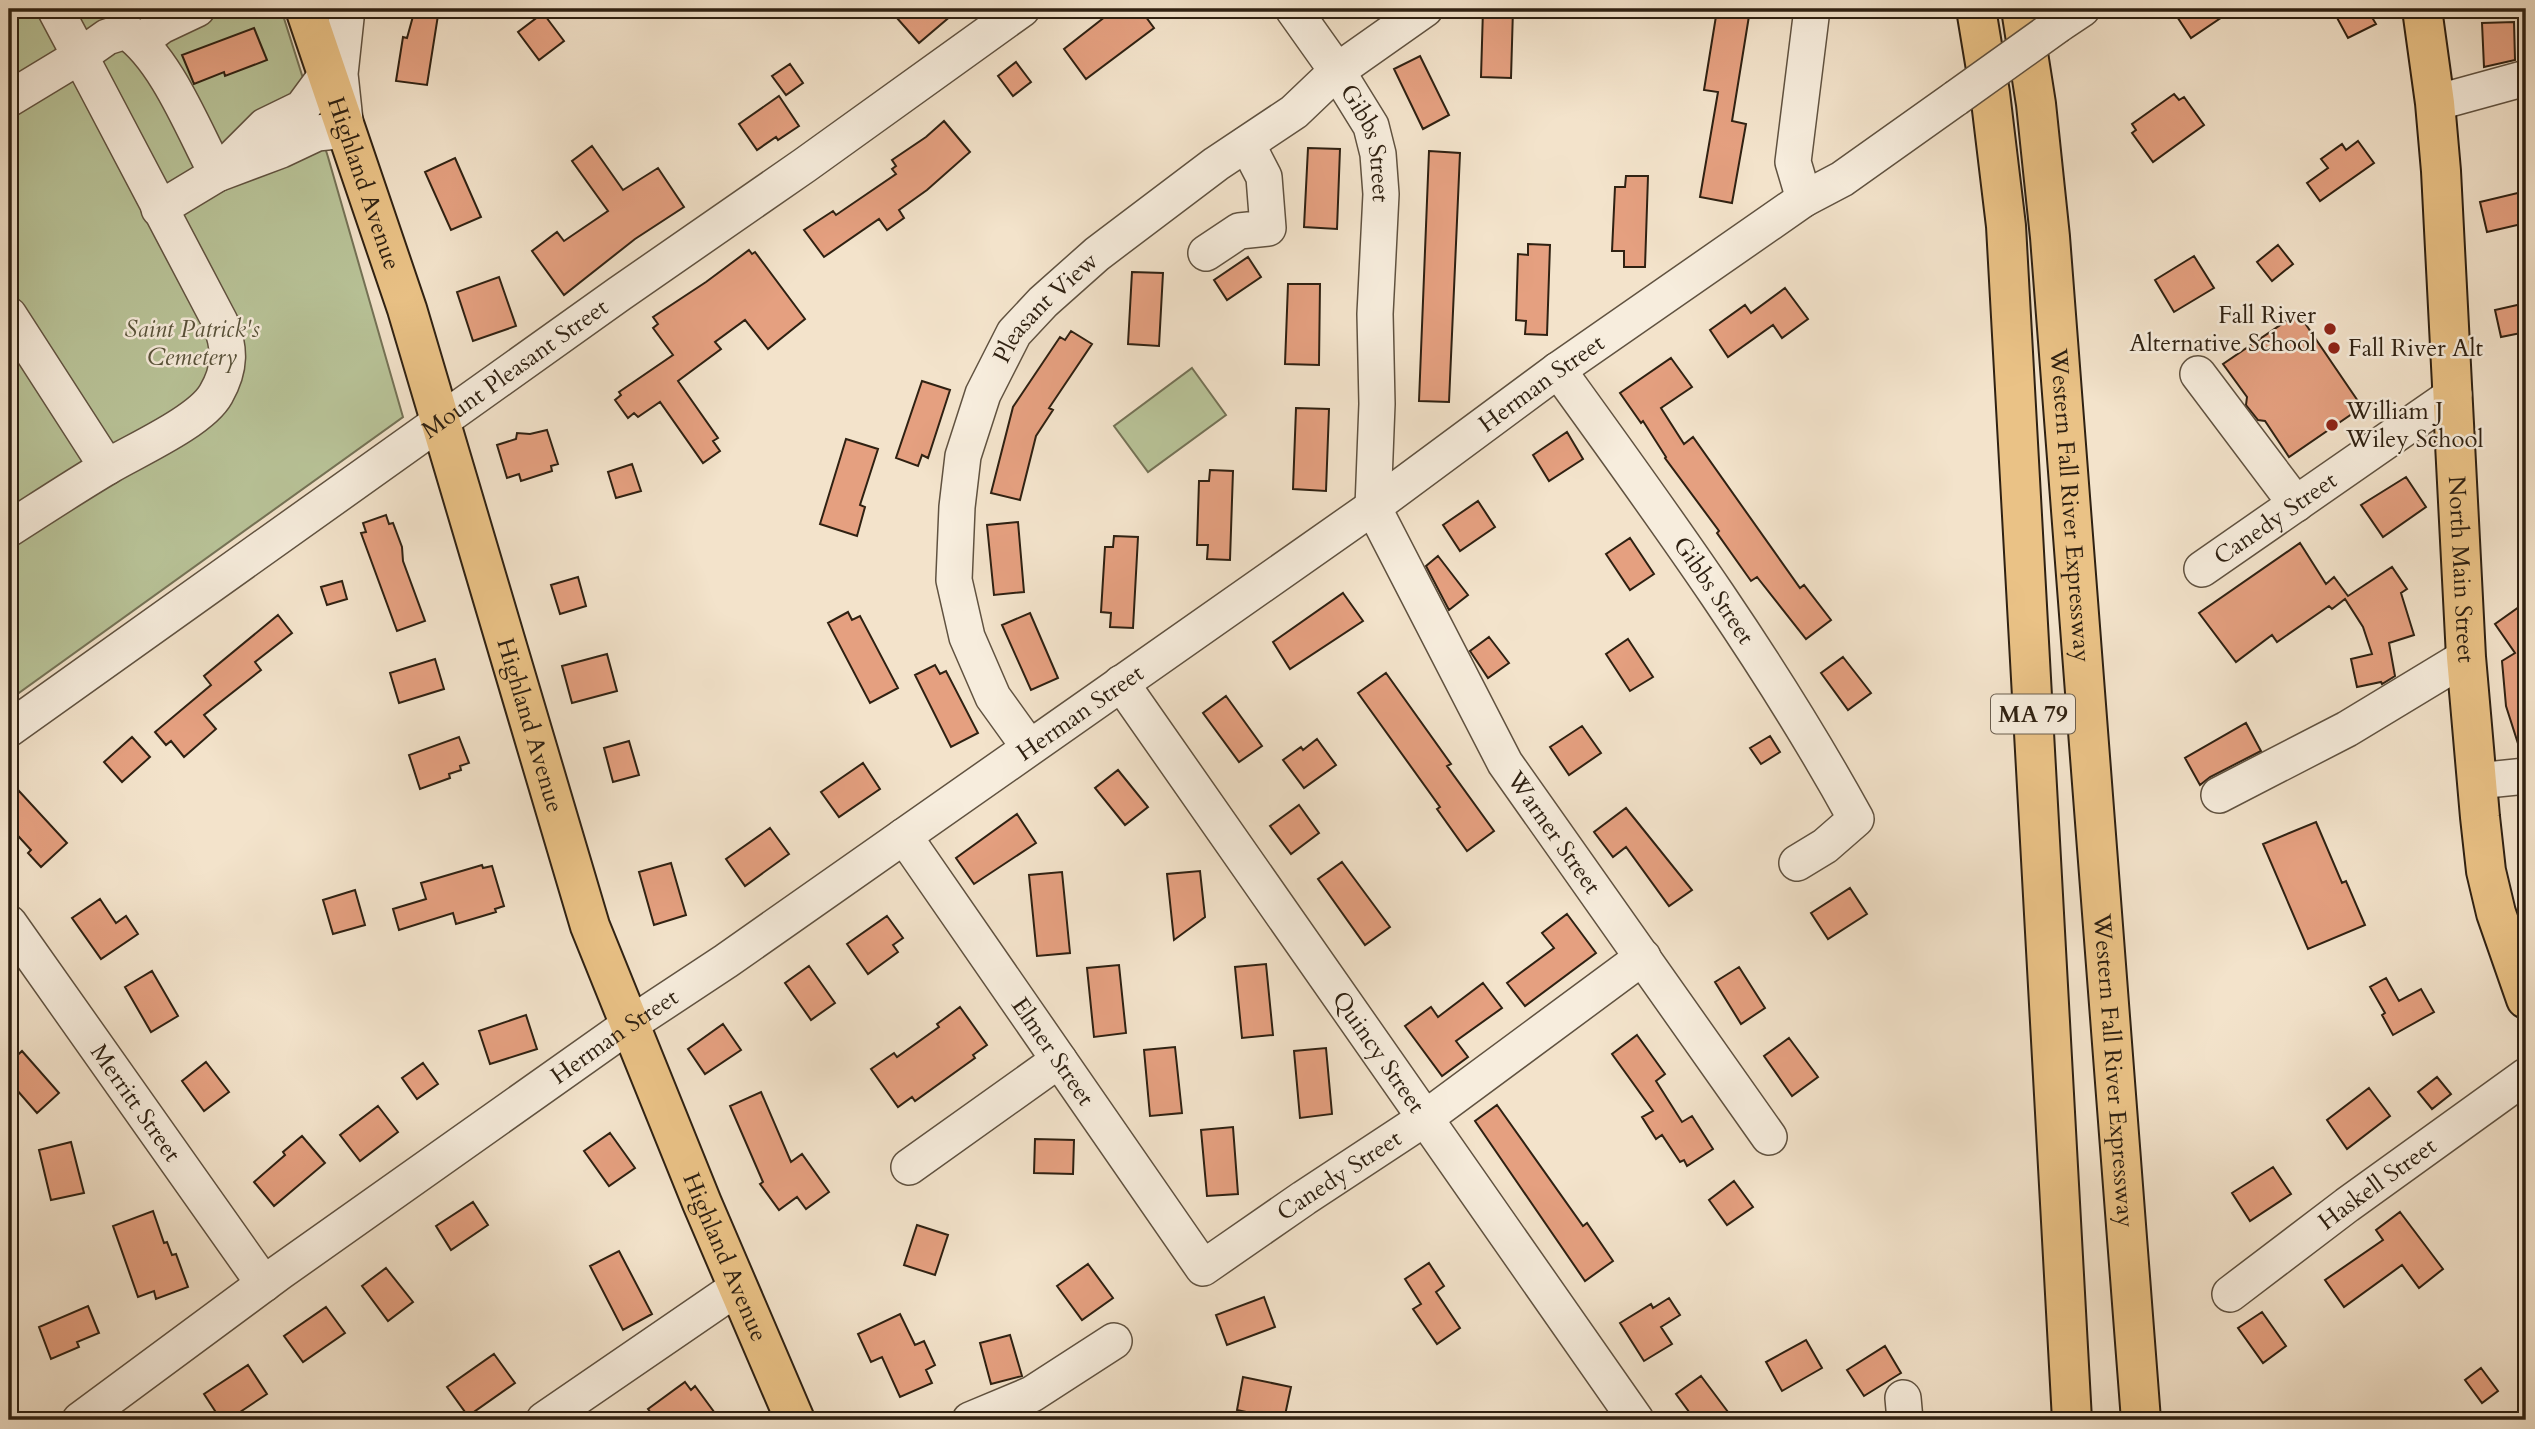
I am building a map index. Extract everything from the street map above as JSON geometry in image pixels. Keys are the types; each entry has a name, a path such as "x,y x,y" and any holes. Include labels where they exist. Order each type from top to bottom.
{"main road":[{"path":"305,9 346,130"},
{"name":"Western Fall River Expressway","path":"1976,9 1993,114 2006,226 2073,1420"},
{"name":"Western Fall River Expressway","path":"2021,9 2036,104 2050,237 2141,1420"},
{"name":"North Main Street","path":"2422,9 2435,103 2454,394 2466,657 2486,871 2515,932 2526,999"},
{"name":"Highland Avenue","path":"346,130 407,309 590,926 795,1420"}],"street":[{"path":"9,529 107,467 200,414 216,395 227,366 228,343 219,322 55,9"},
{"path":"141,41 161,26 197,9"},
{"name":"Highland Avenue","path":"346,130 340,74 347,9"},
{"name":"Mount Pleasant Street","path":"9,730 1021,9"},
{"name":"Gibbs Street","path":"1293,9 1337,71 1371,126 1378,154 1381,194 1375,314 1377,404 1373,507"},
{"name":"Pleasant View","path":"1029,747 993,697 967,637 954,580 957,507 963,456 983,394 1014,334 1043,302 1097,254 1294,112 1337,71 1425,9"},
{"path":"1804,199 1793,163 1812,9"},
{"name":"Herman Street","path":"79,1420 264,1284 629,1025 726,961 1373,507 1558,370 1804,199 1842,179 2070,17"},
{"path":"9,99 107,37 127,31 141,41 166,75 217,174"},
{"path":"217,174 265,126 302,108 327,74"},
{"path":"2435,103 2526,78"},
{"path":"159,208 217,174 317,133 346,130"},
{"path":"1206,253 1239,231 1268,228 1264,177 1247,144"},
{"path":"9,315 107,467"},
{"name":"Gibbs Street","path":"1558,370 1663,515 1820,752 1856,819 1825,846 1797,863"},
{"path":"2198,374 2296,504"},
{"name":"Canedy Street","path":"2202,569 2454,394"},
{"name":"Warner Street","path":"1373,507 1505,763 1769,1137"},
{"path":"2219,795 2347,729 2466,657"},
{"name":"Quincy Street","path":"1121,683 1636,1420"},
{"path":"2477,781 2526,776"},
{"name":"Elmer Street","path":"904,836 1203,1268"},
{"name":"Merritt Street","path":"9,923 264,1284"},
{"name":"Canedy Street","path":"1203,1268 1424,1119 1643,957"},
{"path":"908,1167 1059,1060"},
{"name":"Haskell Street","path":"2230,1294 2347,1205 2526,1076"},
{"path":"544,1420 738,1287"},
{"path":"970,1420 1032,1394 1114,1341"}],"green space":[{"name":"Saint Patrick's Cemetery","path":"9,9 281,9 328,157 403,417 9,700"},
{"path":"1192,368 1226,415 1148,472 1114,426"}],"building":[{"path":"415,9 439,9 427,85 396,81 403,37 407,38"},
{"path":"889,9 959,9 919,43"},
{"path":"1115,9 1140,9 1154,28 1086,79 1064,49"},
{"path":"1483,9 1513,9 1511,78 1481,77"},
{"path":"2172,9 2234,9 2191,38"},
{"path":"2350,9 2367,9 2376,24 2348,38 2336,16"},
{"path":"1717,10 1749,16 1732,121 1746,124 1732,203 1700,197 1718,92 1704,90"},
{"path":"543,13 564,41 539,60 518,32"},
{"path":"2514,22 2515,60 2484,67 2482,23"},
{"path":"254,28 267,60 194,84 182,55"},
{"path":"1420,56 1449,115 1423,129 1394,69"},
{"path":"1016,62 1031,82 1013,96 998,76"},
{"path":"790,64 803,83 786,95 772,76"},
{"path":"2174,94 2179,100 2184,97 2204,125 2153,162 2132,133 2136,130 2132,124"},
{"path":"779,96 799,126 757,150 739,124"},
{"path":"944,121 970,152 927,190 899,210 904,218 887,230 879,219 824,257 804,230 833,211 836,215 896,174 892,169 896,166 892,160"},
{"path":"2358,141 2374,163 2320,201 2307,183 2328,168 2321,159 2342,144 2346,150"},
{"path":"592,146 623,190 658,168 684,207 635,239 564,295 532,251 557,232 564,241 608,211 572,161"},
{"path":"1308,148 1340,149 1337,229 1304,227"},
{"path":"1429,151 1460,153 1449,402 1419,401"},
{"path":"455,158 481,217 451,230 425,172"},
{"path":"1626,176 1648,176 1645,267 1624,267 1624,251 1612,251 1615,187 1625,187"},
{"path":"2526,191 2526,223 2487,232 2480,202"},
{"path":"1528,244 1550,245 1547,335 1525,334 1526,321 1516,320 1518,254 1528,255"},
{"path":"2278,245 2293,264 2272,281 2257,262"},
{"path":"749,250 752,254 755,252 805,319 768,349 745,320 715,342 721,349 678,381 718,438 713,441 720,451 703,463 660,402 638,417 634,413 628,418 615,400 621,395 619,392 673,355 653,328 658,324 653,317"},
{"path":"2194,256 2214,288 2174,312 2155,280"},
{"path":"1248,257 1261,277 1227,300 1214,280"},
{"path":"1132,272 1163,273 1159,346 1128,344"},
{"path":"499,277 516,326 473,341 457,292"},
{"path":"1288,284 1320,284 1319,365 1285,364"},
{"path":"1785,288 1808,319 1782,338 1773,325 1728,357 1710,330 1745,305 1751,313"},
{"path":"2526,303 2526,332 2501,337 2495,310"},
{"path":"2298,313 2362,407 2289,457 2265,421 2258,420 2246,405 2247,397 2223,364"},
{"path":"1071,331 1092,344 1049,408 1053,410 1036,436 1020,500 991,493 1013,407 1060,337 1065,340"},
{"path":"1671,358 1692,387 1661,408 1684,444 1693,437 1800,588 1804,585 1831,620 1806,639 1757,577 1751,581 1717,533 1719,531 1665,458 1643,421 1641,423 1620,393"},
{"path":"922,381 950,390 928,458 922,455 918,466 896,458"},
{"path":"1296,408 1329,409 1326,491 1293,489"},
{"path":"547,430 558,464 551,466 552,471 521,481 519,474 507,478 497,445 516,439 517,433 530,434"},
{"path":"1567,432 1583,459 1549,481 1533,455"},
{"path":"846,439 878,449 860,505 865,507 857,536 820,524"},
{"path":"632,464 641,491 616,498 608,472"},
{"path":"1210,470 1233,471 1230,560 1207,559 1208,545 1197,545 1199,481 1209,481"},
{"path":"2406,477 2426,507 2383,537 2361,505"},
{"path":"1478,501 1495,527 1460,551 1443,525"},
{"path":"386,515 389,524 393,523 402,547 403,561 425,621 397,631 361,533 366,532 363,523"},
{"path":"1018,522 1024,592 994,595 987,525"},
{"path":"1114,536 1138,537 1133,628 1110,627 1111,613 1101,612 1105,547 1113,547"},
{"path":"1630,538 1654,574 1630,590 1606,554"},
{"path":"2300,543 2326,584 2334,577 2348,596 2392,567 2407,589 2401,593 2414,635 2389,643 2395,676 2382,684 2381,682 2357,687 2351,659 2372,654 2363,627 2345,599 2332,609 2329,606 2277,642 2272,635 2236,662 2199,613"},
{"path":"1438,556 1468,595 1449,610 1426,566"},
{"path":"578,577 586,606 560,614 551,585"},
{"path":"342,581 347,599 327,605 321,587"},
{"path":"1343,593 1363,621 1290,669 1273,642"},
{"path":"2526,602 2526,756 2522,756 2506,706 2502,661 2515,653 2495,624"},
{"path":"848,612 852,620 860,616 898,688 870,703 828,623"},
{"path":"1030,613 1058,678 1031,690 1002,625"},
{"path":"278,615 292,633 255,662 261,670 204,715 216,729 184,757 171,741 166,745 155,732 211,685 204,676"},
{"path":"1489,637 1509,663 1488,678 1470,651"},
{"path":"1628,639 1653,677 1630,691 1606,654"},
{"path":"607,654 617,691 572,703 562,666"},
{"path":"1843,657 1871,693 1848,710 1821,673"},
{"path":"435,659 444,689 399,703 390,673"},
{"path":"935,665 940,674 946,671 978,733 951,747 915,675"},
{"path":"1386,673 1451,764 1447,766 1494,831 1467,851 1437,809 1440,807 1358,693"},
{"path":"1226,696 1262,746 1239,762 1203,713"},
{"path":"2246,723 2261,751 2210,777 2200,785 2185,758"},
{"path":"1582,726 1601,753 1569,775 1550,747"},
{"path":"1770,736 1780,752 1761,764 1750,748"},
{"path":"132,737 150,757 122,782 104,762"},
{"path":"459,737 469,763 460,766 461,770 449,774 450,778 420,789 409,755"},
{"path":"1317,739 1336,765 1304,788 1283,760"},
{"path":"629,741 639,775 613,782 604,748"},
{"path":"863,763 880,789 839,817 821,792"},
{"path":"1118,770 1148,807 1125,825 1095,788"},
{"path":"19,791 67,843 41,867 28,853 31,850 9,826 9,801"},
{"path":"1299,805 1319,833 1291,854 1270,826"},
{"path":"1626,808 1692,890 1669,906 1626,847 1613,857 1594,832"},
{"path":"1017,814 1036,843 974,884 956,858"},
{"path":"2316,822 2342,883 2346,881 2365,925 2308,949 2263,844"},
{"path":"770,828 789,854 745,886 726,859"},
{"path":"1342,862 1390,927 1365,945 1318,879"},
{"path":"671,863 686,915 654,925 639,872"},
{"path":"482,865 483,868 492,866 504,906 495,909 496,912 456,924 453,913 399,930 393,909 426,899 421,883"},
{"path":"1200,871 1205,917 1174,940 1167,874"},
{"path":"1062,872 1070,953 1037,956 1029,875"},
{"path":"1850,888 1867,914 1828,939 1811,913"},
{"path":"355,890 365,925 333,934 323,900"},
{"path":"100,899 116,923 126,916 138,934 101,959 72,918"},
{"path":"1567,914 1596,953 1525,1006 1507,983 1554,948 1542,933"},
{"path":"887,916 903,938 893,945 898,952 868,974 847,944"},
{"path":"1266,964 1273,1035 1242,1038 1235,967"},
{"path":"1119,965 1126,1033 1094,1037 1087,968"},
{"path":"809,966 835,1003 811,1020 785,983"},
{"path":"1739,967 1765,1008 1741,1024 1715,982"},
{"path":"152,971 178,1016 151,1032 125,987"},
{"path":"2386,978 2399,1001 2421,989 2434,1012 2393,1035 2382,1015 2385,1013 2370,987"},
{"path":"1483,983 1502,1008 1456,1041 1468,1057 1442,1076 1405,1026 1431,1007 1438,1017"},
{"path":"960,1007 987,1045 973,1055 975,1058 915,1101 912,1097 898,1107 871,1069 894,1053 897,1057 939,1027 937,1024"},
{"path":"526,1015 537,1049 490,1064 479,1031"},
{"path":"723,1024 741,1050 705,1074 688,1049"},
{"path":"1637,1035 1665,1074 1656,1081 1682,1122 1692,1116 1713,1149 1687,1166 1684,1160 1680,1162 1662,1135 1656,1139 1642,1117 1653,1111 1612,1054"},
{"path":"1789,1038 1818,1077 1792,1096 1764,1056"},
{"path":"1175,1047 1182,1113 1150,1116 1144,1050"},
{"path":"1326,1048 1332,1114 1300,1118 1294,1051"},
{"path":"22,1051 59,1093 37,1113 9,1081 9,1063"},
{"path":"206,1062 229,1092 204,1111 182,1081"},
{"path":"423,1063 438,1084 417,1099 402,1078"},
{"path":"2437,1077 2451,1094 2432,1109 2418,1092"},
{"path":"2369,1088 2390,1116 2347,1149 2327,1120"},
{"path":"761,1092 791,1162 802,1154 829,1192 806,1209 797,1197 779,1210 760,1184 763,1182 730,1106"},
{"path":"1497,1105 1583,1226 1587,1223 1613,1261 1585,1281 1475,1121"},
{"path":"378,1106 398,1132 360,1161 340,1135"},
{"path":"1233,1127 1238,1194 1207,1196 1201,1130"},
{"path":"610,1133 635,1168 609,1186 584,1151"},
{"path":"302,1136 325,1163 274,1206 254,1182"},
{"path":"1035,1139 1074,1140 1073,1174 1034,1173"},
{"path":"71,1142 84,1193 51,1200 39,1150"},
{"path":"2273,1167 2291,1194 2250,1221 2232,1193"},
{"path":"1734,1181 1753,1207 1727,1225 1709,1200"},
{"path":"473,1202 488,1225 451,1250 436,1226"},
{"path":"153,1211 164,1243 167,1242 172,1255 176,1254 188,1287 156,1299 154,1291 138,1297 113,1226"},
{"path":"2400,1212 2443,1269 2419,1288 2402,1265 2344,1307 2325,1280 2383,1240 2376,1230"},
{"path":"917,1225 948,1235 935,1275 904,1265"},
{"path":"619,1251 652,1314 623,1330 590,1266"},
{"path":"1429,1263 1444,1286 1436,1292 1460,1328 1437,1344 1413,1309 1421,1304 1405,1279"},
{"path":"1088,1264 1113,1298 1082,1320 1057,1286"},
{"path":"386,1268 413,1302 388,1321 362,1286"},
{"path":"1264,1297 1275,1327 1227,1345 1216,1315"},
{"path":"1669,1298 1680,1315 1661,1327 1672,1344 1644,1361 1620,1323 1651,1304 1653,1308"},
{"path":"88,1306 99,1333 77,1342 79,1347 51,1359 39,1327"},
{"path":"326,1307 345,1333 303,1362 284,1336"},
{"path":"2262,1312 2286,1346 2263,1363 2238,1328"},
{"path":"900,1314 915,1345 924,1341 935,1365 926,1370 932,1383 900,1397 882,1357 871,1362 858,1334"},
{"path":"1010,1335 1022,1376 991,1384 980,1343"},
{"path":"1806,1340 1822,1368 1782,1391 1766,1362"},
{"path":"1885,1346 1901,1373 1864,1396 1847,1370"},
{"path":"494,1354 515,1383 468,1416 447,1387"},
{"path":"248,1365 267,1394 228,1420 221,1420 204,1394"},
{"path":"2481,1368 2498,1391 2482,1403 2465,1380"},
{"path":"1701,1376 1734,1420 1695,1420 1676,1394"},
{"path":"1243,1377 1291,1387 1284,1420 1237,1410"},
{"path":"685,1382 691,1390 695,1386 720,1420 656,1420 648,1409"}],"place":[{"name":"Fall River Alternative School","path":"2330,329"},
{"name":"Fall River Alt","path":"2334,348"},
{"name":"William J Wiley School","path":"2332,425"}]}
